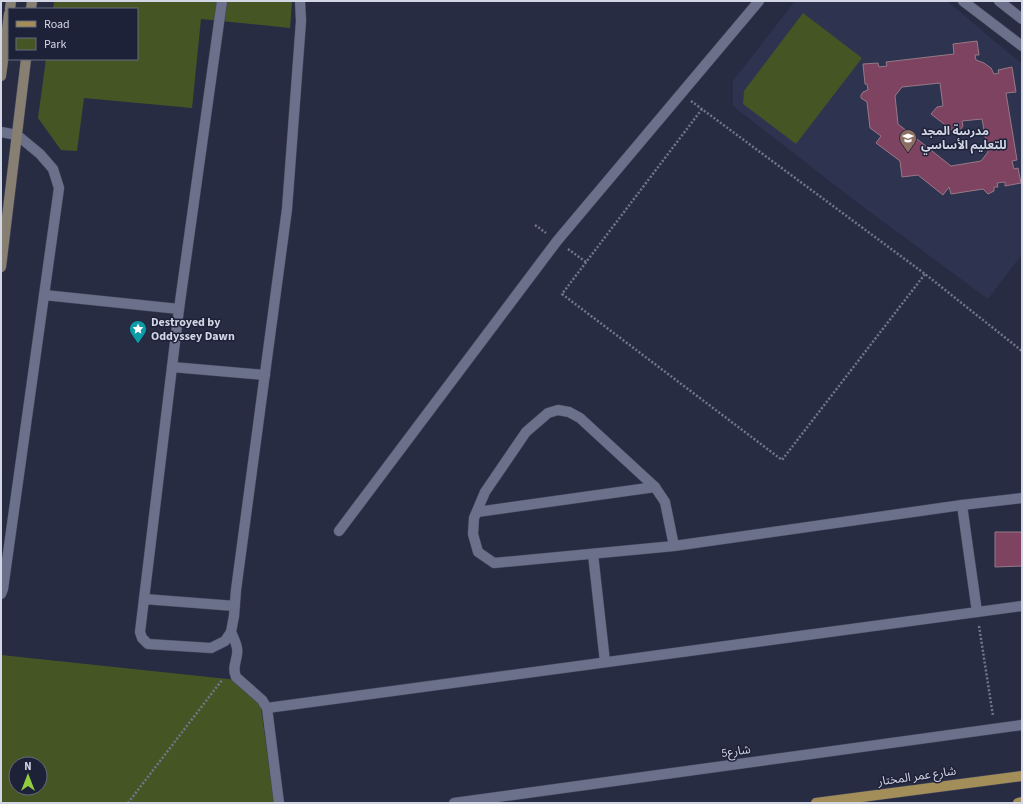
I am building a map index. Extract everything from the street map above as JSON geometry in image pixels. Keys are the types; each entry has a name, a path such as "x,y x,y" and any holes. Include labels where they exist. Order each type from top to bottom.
{"main road":[{"name":"شارع عمر المختار","path":"816,803 1022,776"},
{"path":"1018,803 1022,802"}],"street":[{"path":"222,1 179,309 140,632 142,638 148,644 211,648 225,641 231,632 287,209 301,21 300,1"},
{"path":"339,531 557,241 759,1"},
{"path":"963,1 1022,46"},
{"path":"999,1 1022,19"},
{"path":"1,76 8,22"},
{"path":"1,267 26,60"},
{"path":"1,132 17,135 40,154 53,169 59,188 3,589 1,594"},
{"path":"44,294 179,309"},
{"path":"172,367 265,375"},
{"path":"674,546 664,502 655,487 580,418 569,412 558,410 548,413 526,432 485,492 474,518 473,534 478,552 494,563 674,546 962,505 1022,498"},
{"path":"477,512 655,487"},
{"path":"962,505 977,612"},
{"path":"593,554 605,662"},
{"path":"144,599 235,606"},
{"path":"267,708 1022,606"},
{"path":"231,632 237,648 237,659 234,666 236,677 262,700 267,708 279,803"},
{"name":"شارع5","path":"454,803 1022,725"}],"path":[{"path":"681,93 925,274 1022,352"},
{"path":"702,109 562,294 782,460 925,274"},
{"path":"977,612 995,728"},
{"path":"128,803 234,666"}],"shaded area":[{"name":"مدرسة المجد للتعليم الأساسي","path":"795,1 947,1 1022,64 1022,254 988,299 854,200 733,106 733,81"}],"green space":[{"path":"54,1 292,1 290,28 201,19 192,108 84,98 77,151 61,150 38,118 46,60 138,60 138,8 53,8"},
{"path":"803,13 862,58 796,144 743,104 744,91"},
{"path":"1,655 237,680 260,701 274,803 1,803"}],"building":[{"path":"977,41 979,55 975,55 976,60 991,68 994,74 999,73 998,70 1012,67 1016,92 1006,93 1017,160 1012,161 1014,169 1018,168 1021,183 1005,186 1005,182 997,183 998,187 994,187 994,191 988,194 983,189 951,194 949,187 943,195 918,175 902,177 900,161 876,143 881,136 870,128 867,102 861,98 863,92 868,90 867,84 865,84 863,64 878,63 879,67 887,66 886,62 954,54 953,44","holes":["940,83 943,106 937,107 931,114 957,134 963,126 962,121 982,119 988,152 981,161 951,166 898,124 895,96 902,87"]},
{"path":"995,532 1022,532 1022,566 995,567"}],"place":[{"name":"مدرسة المجد للتعليم الأساسي","path":"908,153"},
{"name":"Destroyed by Oddyssey Dawn","path":"138,344"}]}
